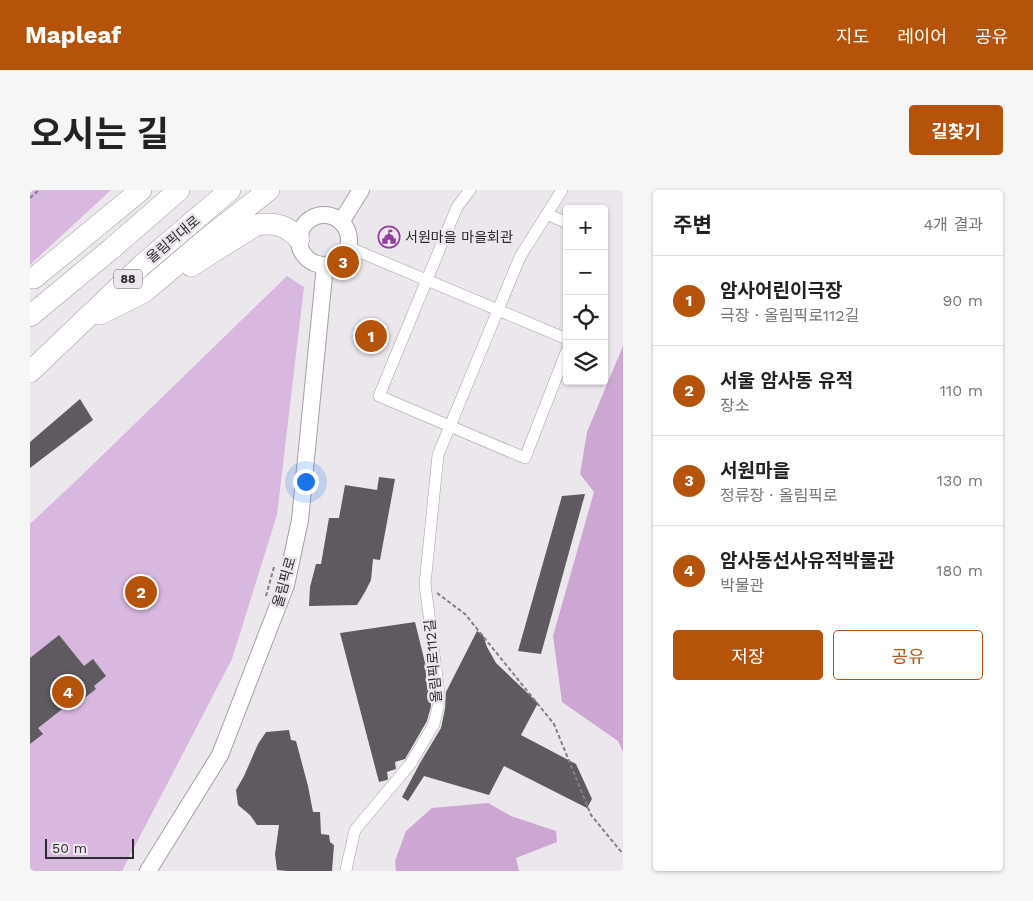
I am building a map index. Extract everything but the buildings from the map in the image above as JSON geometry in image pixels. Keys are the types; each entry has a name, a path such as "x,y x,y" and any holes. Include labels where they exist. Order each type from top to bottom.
{"highway":[{"path":"32,279 120,190"},
{"path":"32,279 141,190"},
{"name":"88","path":"30,316 179,190"},
{"name":"올림픽대로","path":"30,372 142,265 230,190"},
{"path":"144,292 210,236 269,190"},
{"path":"82,322 176,276 256,225 267,223 280,225 292,232 299,240"}],"main road":[{"path":"341,222 361,190"},
{"path":"325,215 333,216 341,222 348,234 350,248 332,263 317,263 310,260 300,247 300,232 304,225 310,219 325,215"},
{"name":"올림픽로","path":"148,871 220,756 286,585 300,520 325,264"}],"street":[{"path":"470,190 457,207 379,396 525,458 563,360"},
{"name":"올림픽로112길","path":"346,871 355,830 410,763 434,724 439,693 425,584 438,455 520,258 562,190"},
{"path":"548,214 563,221"},
{"path":"350,248 563,337"}],"path":[{"path":"30,198 39,190"},
{"path":"323,282 338,281 348,258 350,248"},
{"path":"266,596 274,568"},
{"path":"425,584 465,614 554,724 591,815 623,854"}],"shaded area":[{"path":"30,190 111,190 30,265"},
{"path":"287,276 304,287 277,515 232,659 122,871 30,871 30,524"},
{"path":"623,346 623,752 618,741 562,702 553,636 594,492 580,474 587,432"},
{"path":"488,803 511,816 556,831 557,842 516,858 519,871 396,871 395,861 406,831 432,808"}],"place":[{"name":"서원마을 마을회관","path":"389,237"},
{"name":"서원마을","path":"343,262"},
{"name":"암사어린이극장","path":"371,336"},
{"name":"서울 암사동 유적","path":"141,592"},
{"name":"암사동선사유적박물관","path":"68,692"}]}
